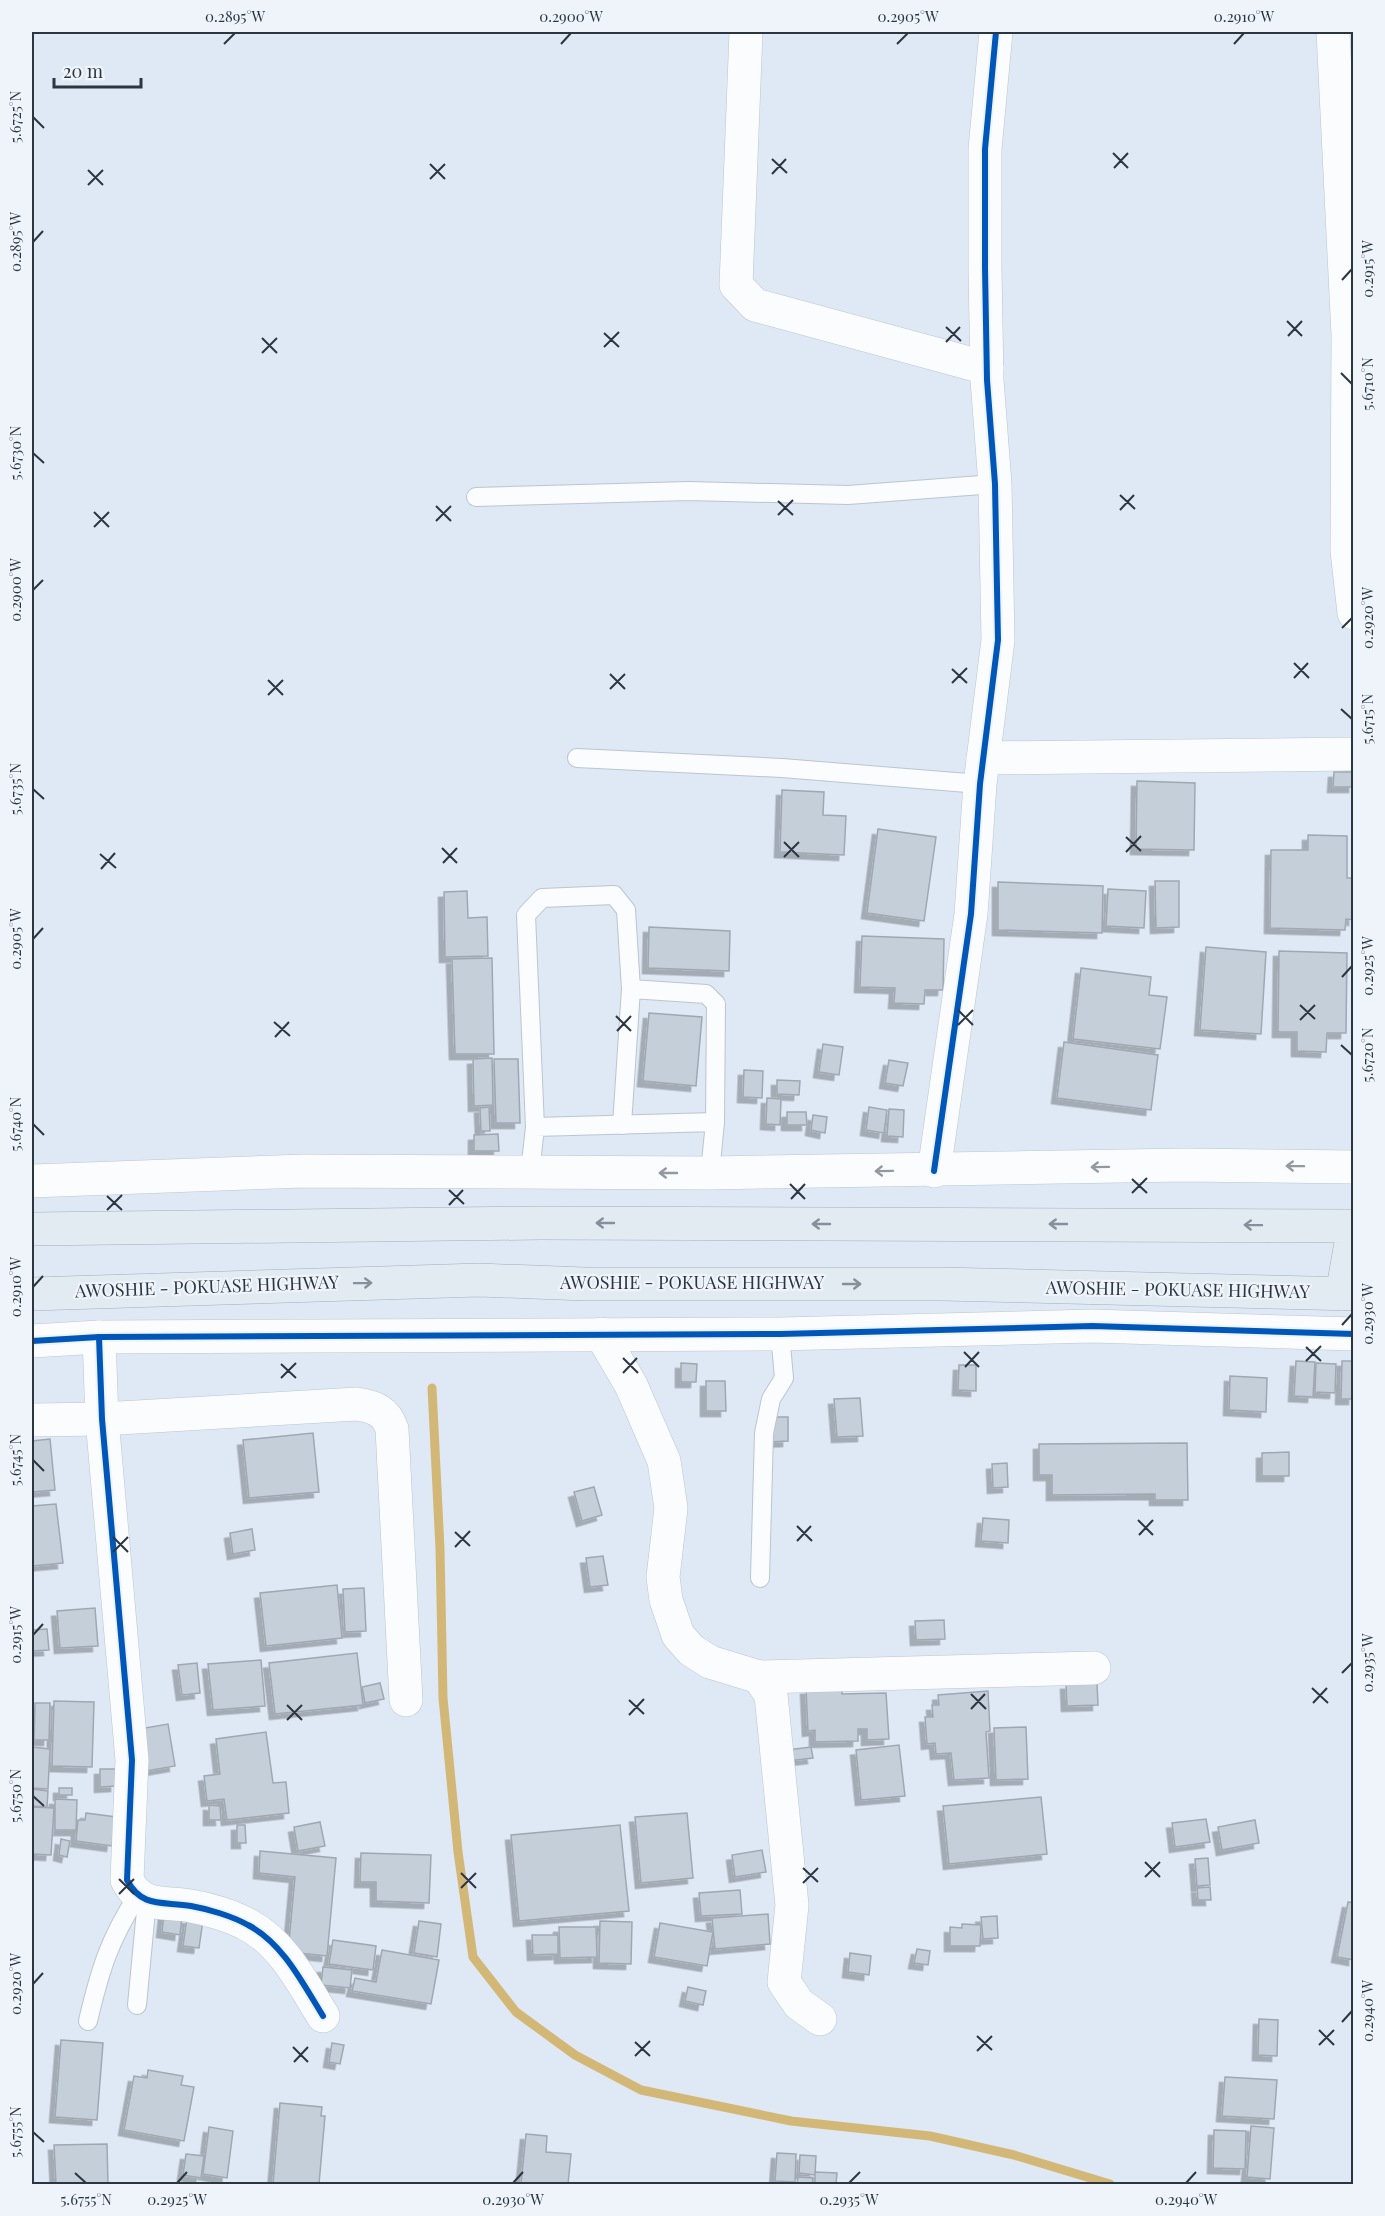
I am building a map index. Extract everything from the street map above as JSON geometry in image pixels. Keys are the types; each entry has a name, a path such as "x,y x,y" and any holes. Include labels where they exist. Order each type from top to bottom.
{"main road":[{"path":"32,1229 540,1223 1353,1226 1348,1294"},
{"name":"AWOSHIE - POKUASE HIGHWAY","path":"32,1294 479,1280 585,1284 941,1284 1348,1294"}],"street":[{"path":"746,32 736,285 755,305 987,368"},
{"path":"934,1171 971,914 982,771 998,640 995,484 987,368 985,149 996,32"},
{"path":"1333,32 1351,391 1347,550 1353,613"},
{"path":"982,771 1353,754"},
{"path":"32,1181 303,1171 710,1173 1184,1165 1353,1167"},
{"path":"32,1341 99,1337 780,1334 1092,1326 1353,1334"},
{"path":"601,1334 631,1385 664,1461 671,1509 663,1577 666,1600 678,1635 691,1650 710,1662 759,1677 1095,1668"},
{"path":"99,1337 102,1419 132,1760 127,1880 142,1898 192,1906 249,1925 284,1954 323,2016"},
{"path":"32,1420 102,1419 357,1404 376,1408 388,1418 392,1429 406,1700"},
{"path":"759,1677 771,1695 776,1719 792,1905 784,1982 799,2004 820,2019"}],"lane":[{"path":"476,497 689,491 848,495 995,484"},
{"path":"577,758 782,768 982,771"},
{"path":"530,1172 535,1127 526,915 542,898 614,895 626,910 631,989 622,1125"},
{"path":"631,989 706,994 717,1004 715,1122 710,1173"},
{"path":"535,1127 715,1122"},
{"path":"760,1578 764,1433 771,1399 784,1378 780,1334"},
{"path":"138,2005 142,1898"},
{"path":"88,2021 101,1964 117,1927 142,1898"}],"building":[{"path":"1334,772 1354,772 1354,787 1333,787"},
{"path":"1137,781 1195,783 1194,850 1136,849"},
{"path":"782,790 824,792 823,815 846,816 844,855 780,852"},
{"path":"878,829 936,837 924,921 867,913"},
{"path":"1308,835 1347,836 1347,878 1354,878 1354,920 1346,919 1345,930 1270,928 1271,850 1308,850"},
{"path":"1155,881 1179,881 1179,927 1156,928"},
{"path":"998,882 1103,886 1102,933 998,930"},
{"path":"1108,889 1146,891 1144,928 1106,926"},
{"path":"467,891 468,918 487,917 488,956 445,957 444,892"},
{"path":"649,927 730,931 729,971 648,968"},
{"path":"862,936 944,939 943,990 925,990 924,1004 894,1003 895,988 860,987"},
{"path":"1206,947 1266,952 1261,1034 1200,1030"},
{"path":"1279,951 1347,953 1346,1033 1327,1033 1326,1052 1297,1051 1297,1032 1278,1032"},
{"path":"492,958 494,1054 455,1054 452,959"},
{"path":"1081,968 1151,977 1149,995 1167,997 1160,1049 1073,1039"},
{"path":"649,1013 702,1017 696,1086 643,1081"},
{"path":"1064,1042 1158,1055 1151,1110 1057,1098"},
{"path":"823,1044 843,1047 839,1075 819,1072"},
{"path":"492,1058 493,1105 474,1106 473,1059"},
{"path":"494,1059 518,1059 520,1123 496,1123"},
{"path":"889,1060 908,1063 903,1086 885,1083"},
{"path":"744,1070 763,1071 762,1098 743,1097"},
{"path":"777,1080 800,1081 799,1095 777,1094"},
{"path":"767,1098 781,1099 780,1125 766,1124"},
{"path":"489,1107 490,1131 481,1131 480,1108"},
{"path":"869,1107 887,1110 884,1133 866,1130"},
{"path":"889,1109 904,1110 903,1137 887,1136"},
{"path":"787,1112 806,1112 807,1125 787,1125"},
{"path":"813,1115 827,1117 825,1133 811,1130"},
{"path":"498,1134 499,1151 474,1151 474,1135"},
{"path":"1296,1361 1315,1362 1313,1397 1294,1396"},
{"path":"1342,1361 1354,1361 1354,1399 1341,1399"},
{"path":"681,1363 697,1364 696,1382 681,1382"},
{"path":"1316,1363 1336,1364 1335,1393 1315,1392"},
{"path":"959,1365 976,1365 976,1391 958,1390"},
{"path":"1230,1376 1267,1378 1266,1412 1229,1410"},
{"path":"706,1381 725,1381 726,1411 706,1411"},
{"path":"860,1398 863,1436 837,1437 834,1399"},
{"path":"770,1417 788,1417 788,1441 770,1442"},
{"path":"313,1433 319,1492 249,1498 243,1440"},
{"path":"50,1439 55,1490 32,1492 32,1441"},
{"path":"1187,1443 1188,1500 1155,1500 1155,1494 1052,1495 1052,1475 1039,1475 1039,1444"},
{"path":"1289,1452 1289,1476 1262,1476 1262,1453"},
{"path":"1007,1463 1008,1487 993,1488 992,1464"},
{"path":"594,1487 602,1515 582,1521 574,1492"},
{"path":"56,1504 63,1563 32,1566 32,1506"},
{"path":"983,1518 1009,1520 1008,1543 981,1541"},
{"path":"252,1529 255,1550 233,1554 230,1533"},
{"path":"603,1556 608,1585 590,1587 586,1558"},
{"path":"337,1585 342,1638 266,1646 260,1593"},
{"path":"364,1588 366,1631 345,1632 343,1589"},
{"path":"95,1608 98,1646 60,1648 57,1611"},
{"path":"944,1620 945,1639 916,1640 915,1621"},
{"path":"47,1629 49,1650 32,1651 32,1630"},
{"path":"357,1653 363,1705 275,1714 269,1663"},
{"path":"261,1660 265,1706 213,1710 208,1664"},
{"path":"197,1663 200,1693 182,1695 178,1665"},
{"path":"380,1683 384,1699 365,1703 362,1687"},
{"path":"1097,1683 1098,1705 1067,1706 1066,1684"},
{"path":"842,1688 842,1694 886,1693 889,1739 867,1740 867,1729 858,1729 858,1741 815,1742 815,1730 808,1731 806,1689"},
{"path":"988,1691 990,1731 986,1732 989,1778 954,1780 951,1753 936,1754 935,1743 927,1744 925,1717 933,1717 932,1705 939,1705 938,1695"},
{"path":"54,1701 94,1702 92,1767 52,1766"},
{"path":"35,1703 50,1703 49,1740 34,1740"},
{"path":"168,1724 175,1766 146,1771 139,1729"},
{"path":"1026,1727 1028,1779 996,1780 994,1728"},
{"path":"266,1732 273,1783 286,1782 289,1813 227,1820 224,1799 207,1801 204,1776 220,1774 216,1739"},
{"path":"899,1745 905,1796 861,1800 856,1750"},
{"path":"32,1747 50,1749 48,1789 32,1788"},
{"path":"811,1747 813,1758 788,1761 787,1750"},
{"path":"100,1769 116,1769 116,1786 100,1787"},
{"path":"59,1788 72,1788 72,1795 59,1795"},
{"path":"32,1789 48,1791 47,1807 32,1806"},
{"path":"1041,1797 1047,1854 949,1864 943,1806"},
{"path":"55,1799 77,1800 76,1830 55,1830"},
{"path":"209,1805 220,1806 221,1820 209,1820"},
{"path":"32,1807 54,1808 51,1855 32,1854"},
{"path":"86,1813 116,1817 112,1846 76,1841 78,1820 85,1820"},
{"path":"687,1813 693,1878 641,1883 635,1817"},
{"path":"1206,1819 1210,1842 1175,1847 1172,1823"},
{"path":"1255,1820 1259,1843 1222,1850 1218,1827"},
{"path":"320,1822 325,1846 298,1851 294,1827"},
{"path":"237,1825 245,1825 246,1843 237,1843"},
{"path":"620,1825 629,1911 519,1921 511,1835"},
{"path":"61,1839 70,1841 67,1857 59,1855"},
{"path":"762,1850 766,1872 735,1877 732,1855"},
{"path":"260,1851 336,1858 327,1956 288,1952 295,1877 259,1873"},
{"path":"361,1853 431,1855 429,1903 376,1901 376,1882 360,1882"},
{"path":"1208,1858 1210,1885 1197,1886 1195,1859"},
{"path":"1210,1887 1211,1900 1198,1900 1197,1888"},
{"path":"740,1890 742,1914 701,1916 699,1893"},
{"path":"1348,1902 1354,1903 1354,1960 1337,1957"},
{"path":"164,1914 182,1916 180,1935 162,1932"},
{"path":"768,1914 770,1944 715,1949 712,1918"},
{"path":"997,1916 998,1938 983,1939 981,1917"},
{"path":"187,1918 203,1920 199,1948 183,1946"},
{"path":"419,1921 441,1924 437,1957 414,1953"},
{"path":"600,1921 632,1922 631,1964 599,1963"},
{"path":"660,1923 713,1932 707,1966 654,1957"},
{"path":"962,1924 981,1925 980,1946 950,1946 950,1927 962,1928"},
{"path":"559,1927 596,1927 597,1957 560,1958"},
{"path":"532,1935 558,1935 558,1954 533,1955"},
{"path":"333,1940 376,1946 373,1970 329,1964"},
{"path":"917,1949 930,1951 928,1965 914,1963"},
{"path":"382,1950 439,1960 431,2004 352,1991 355,1978 376,1982"},
{"path":"850,1953 871,1956 869,1975 848,1972"},
{"path":"323,1967 352,1970 350,1988 321,1985"},
{"path":"688,1987 706,1991 703,2005 685,2001"},
{"path":"1259,2019 1278,2020 1277,2056 1258,2055"},
{"path":"61,2040 103,2043 97,2120 55,2117"},
{"path":"332,2043 344,2045 340,2064 329,2062"},
{"path":"148,2070 183,2076 181,2085 194,2087 184,2141 124,2130 134,2076 147,2078"},
{"path":"1225,2077 1277,2080 1274,2119 1222,2116"},
{"path":"280,2103 322,2107 321,2116 325,2116 319,2184 273,2184"},
{"path":"1251,2126 1274,2128 1270,2179 1247,2177"},
{"path":"209,2127 233,2131 227,2178 203,2174"},
{"path":"1214,2130 1246,2131 1245,2169 1213,2168"},
{"path":"526,2134 547,2136 546,2152 571,2154 568,2184 521,2184"},
{"path":"107,2144 108,2184 56,2184 54,2145"},
{"path":"777,2153 796,2154 795,2182 775,2181"},
{"path":"186,2154 204,2156 201,2178 183,2175"},
{"path":"800,2155 816,2156 815,2175 799,2173"},
{"path":"815,2172 837,2173 836,2184 815,2184"},
{"path":"798,2177 813,2178 812,2184 797,2184"}],"waterway":[{"path":"432,1388 440,1549 443,1698 458,1852 473,1957 516,2012 575,2055 641,2090 791,2121 930,2136 1014,2155 1110,2184"}],"cycle path":[{"path":"934,1171 971,914 980,784 998,640 995,484 987,380 985,268 985,149 996,32"},
{"path":"32,1341 99,1337 780,1334 1092,1326 1354,1334"},
{"path":"99,1337 102,1419 132,1760 127,1880 133,1889 147,1900 212,1911 242,1922 260,1933 282,1953 323,2016"}]}
